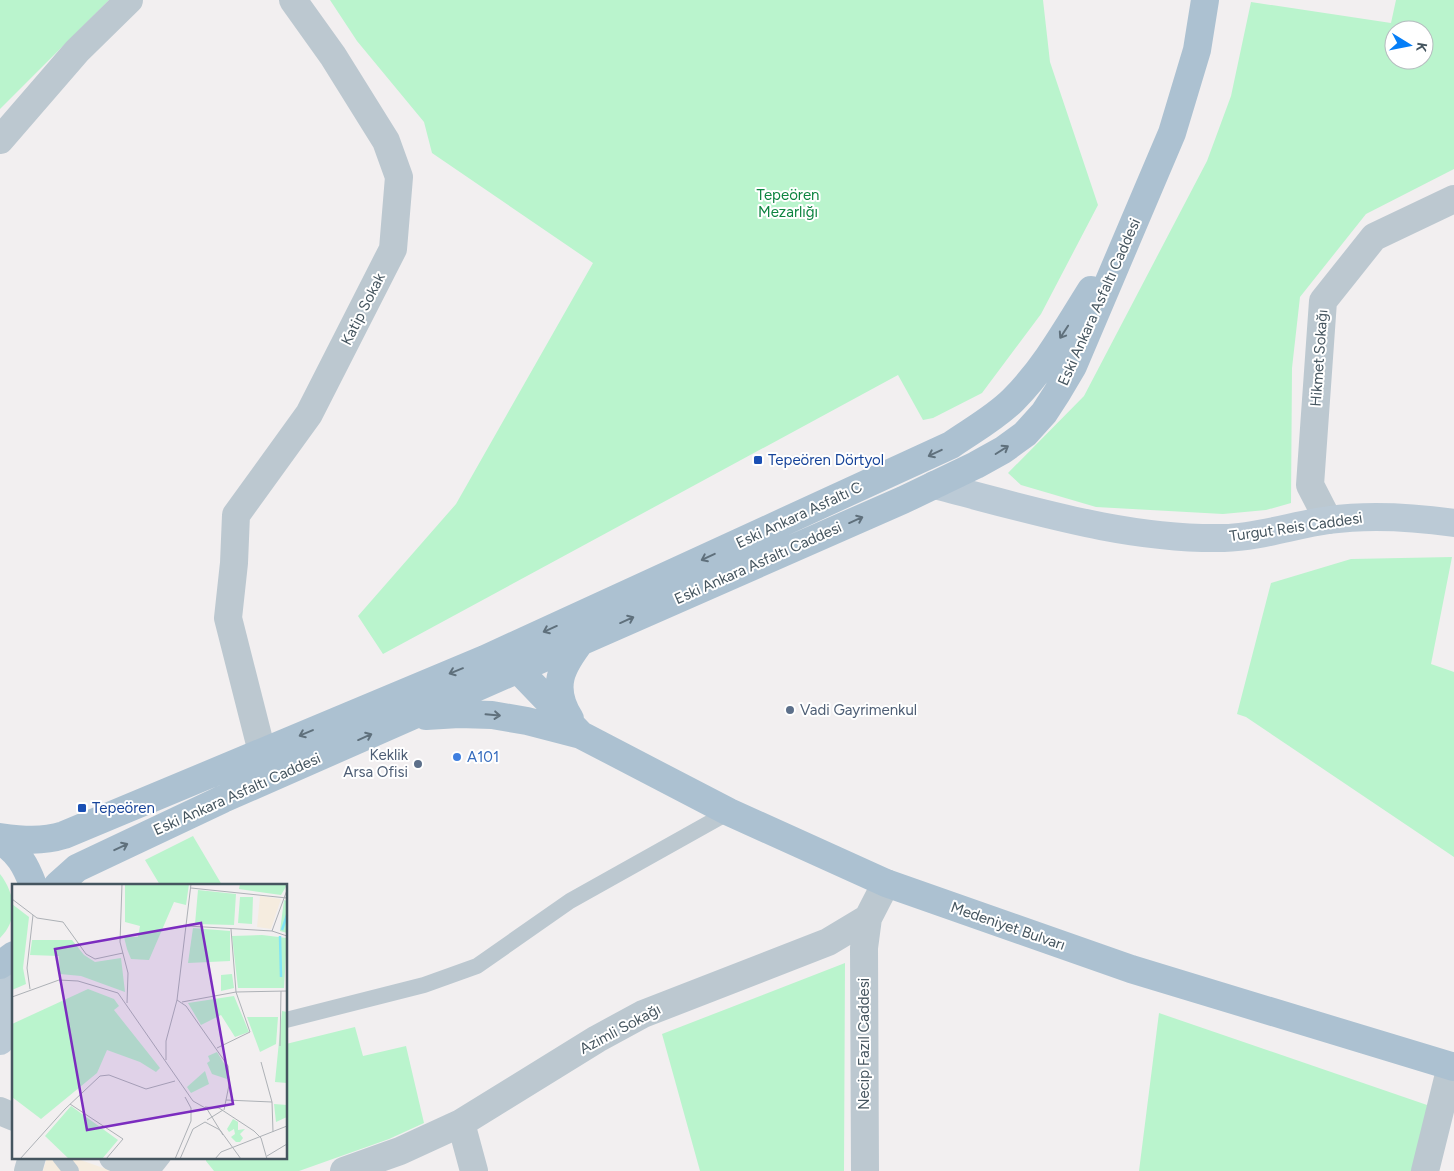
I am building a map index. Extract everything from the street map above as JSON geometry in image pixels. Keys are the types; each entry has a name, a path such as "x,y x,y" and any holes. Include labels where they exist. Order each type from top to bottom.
{"main road":[{"name":"Eski Ankara Asfaltı Caddesi","path":"0,837 29,841 53,839 262,752 509,660 582,640 934,485 1003,450 1025,434 1044,413 1073,366 1172,133 1196,50 1205,0"},
{"name":"Eski Ankara Asfaltı C","path":"595,609 950,445 984,423 1012,402 1039,371 1137,217"},
{"name":"Eski Ankara Asfaltı Caddesi","path":"59,884 77,868 223,799 409,717 595,609"},
{"path":"581,735 562,704 559,693 559,680 570,656 582,640"},
{"name":"Medeniyet Bulvarı","path":"509,660 581,735"},
{"name":"Medeniyet Bulvarı","path":"409,717 459,714 492,715 527,721 581,735 729,812 886,883 1131,969 1453,1067"},
{"path":"0,841 10,847 25,865 33,884"},
{"path":"0,965 12,956"}],"street":[{"path":"0,140 77,52 129,0"},
{"name":"Katip Sokak","path":"262,752 228,618 234,563 236,515 309,414 393,249 399,177 386,141 333,56 293,0"},
{"name":"Hikmet Sokağı","path":"1328,520 1310,486 1323,302 1374,237 1454,199"},
{"name":"Turgut Reis Caddesi","path":"934,485 1064,518 1122,530 1169,536 1225,538 1270,533 1328,520 1368,516 1416,517 1454,523"},
{"path":"868,918 886,883"},
{"name":"Azimli Sokağı","path":"344,1171 400,1151 461,1123 597,1038 643,1014 828,942 868,918"},
{"name":"Necip Fazıl Caddesi","path":"865,1171 864,948 868,918"},
{"path":"0,1041 12,974"},
{"path":"1425,1171 1453,1067"},
{"path":"0,1111 12,1117"},
{"path":"461,1123 474,1171"},
{"path":"28,1171 32,1158"},
{"path":"115,1158 148,1171"}],"lane":[{"path":"288,1019 424,985 477,966 570,901 729,812"},
{"path":"61,1158 71,1171"},
{"path":"152,1171 162,1158"}],"green space":[{"path":"0,0 109,0 0,109"},
{"name":"Tepeören Mezarlığı","path":"330,0 1043,0 1050,62 1098,205 1041,314 982,393 933,418 923,420 898,375 383,654 358,616 456,504 593,263 432,153 424,122 357,41"},
{"path":"1396,0 1454,0 1454,169 1366,214 1300,297 1292,368 1291,503 1266,510 1223,514 1096,507 1021,485 1008,473 1084,396 1207,161 1231,96 1251,2 1384,22 1384,70 1434,70 1434,20 1392,20"},
{"path":"1452,557 1431,664 1454,672 1454,857 1246,717 1237,714 1271,583 1351,559"},
{"path":"193,836 221,884 159,884 145,860"},
{"path":"0,874 12,898 12,915 6,931 0,938"},
{"path":"845,963 844,1171 700,1171 662,1034"},
{"path":"1159,1013 1430,1106 1412,1171 1139,1171"},
{"path":"355,1027 363,1056 406,1046 424,1123 389,1139 299,1171 214,1171 206,1161 206,1158 288,1158 288,1044"}],"sand":[{"path":"47,1158 75,1158 112,1171 43,1171"}],"place":[{"name":"Tepeören Dörtyol","path":"758,460"},
{"name":"Vadi Gayrimenkul","path":"790,710"},
{"name":"A101","path":"457,757"},
{"name":"Keklik Arsa Ofisi","path":"418,764"},
{"name":"Tepeören","path":"82,808"}]}
